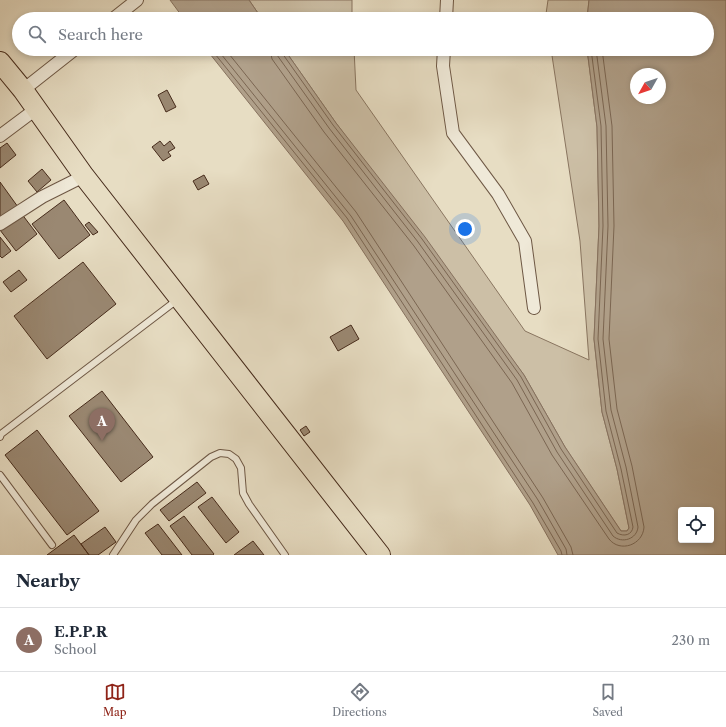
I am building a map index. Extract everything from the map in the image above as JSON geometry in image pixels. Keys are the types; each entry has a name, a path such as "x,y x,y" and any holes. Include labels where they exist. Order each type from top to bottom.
{"highway":[{"path":"0,62 23,90 84,176 380,555"}],"street":[{"path":"122,12 137,0"},
{"path":"446,12 447,0"},
{"path":"23,90 66,56"},
{"path":"444,56 443,66 453,133 498,194 525,241 534,308"},
{"path":"0,136 36,109"},
{"path":"0,224 42,197 84,176"}],"lane":[{"path":"0,437 1,434 180,298"},
{"path":"112,555 136,520 152,504 211,457 220,453 225,453 236,459 241,468 243,493 249,504 285,555"},
{"path":"0,475 52,545"}],"shaded area":[{"path":"249,0 352,0 352,12 257,12"},
{"path":"548,0 589,0 588,12 546,12"},
{"path":"289,56 354,56 356,90 525,331 589,360 580,241 552,56 588,56 597,127 599,226 594,339 602,412 617,469 629,528 627,531 621,531 565,447 524,375 336,123"}],"water":[{"path":"170,0 249,0 257,12 179,12"},
{"path":"589,0 726,0 726,555 558,555 530,505 343,221 212,56 289,56 336,123 425,237 524,375 565,447 621,531 627,531 629,528 617,469 602,412 594,339 599,226 597,127 588,56 714,56 714,12 588,12"}],"building":[{"path":"167,90 176,107 166,112 158,95"},
{"path":"160,141 164,146 170,141 175,148 168,152 171,156 163,161 152,147"},
{"path":"7,143 16,155 0,168 0,148"},
{"path":"42,169 51,180 37,192 28,181"},
{"path":"204,175 209,184 198,190 193,181"},
{"path":"0,182 18,207 0,220"},
{"path":"64,200 90,235 59,259 32,224"},
{"path":"21,213 37,234 16,251 0,230"},
{"path":"89,222 98,232 93,235 85,225"},
{"path":"0,237 11,251 2,258 0,256"},
{"path":"83,262 116,304 47,359 14,316"},
{"path":"19,270 27,280 11,292 3,282"},
{"path":"351,325 359,339 338,351 330,337"},
{"path":"102,391 153,457 121,482 69,416"},
{"path":"306,426 310,432 304,436 300,430"},
{"path":"37,430 99,511 67,535 5,455"},
{"path":"197,482 206,493 169,521 160,510"},
{"path":"212,497 239,532 226,543 198,507"},
{"path":"184,516 214,554 213,555 192,555 170,526"},
{"path":"158,524 182,555 162,555 145,533"},
{"path":"105,527 116,542 98,555 89,555 81,544"},
{"path":"74,535 89,555 47,555"},
{"path":"253,541 264,555 234,555"}],"place":[{"name":"E.P.P.R","path":"102,441"}]}
